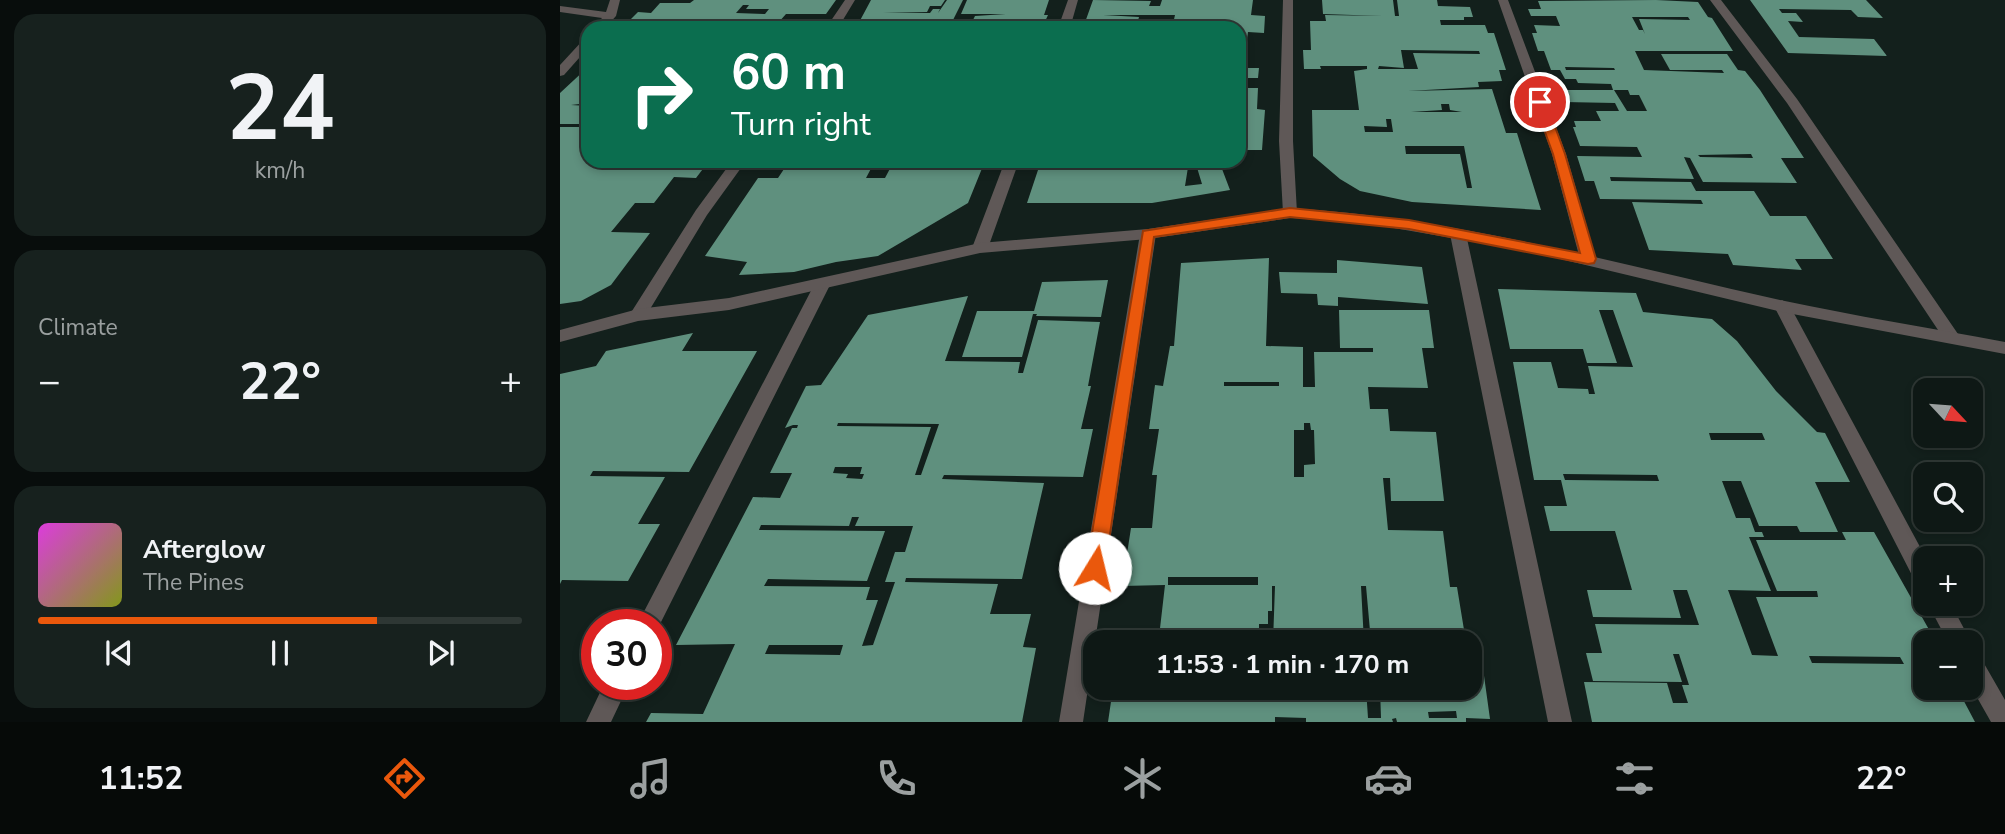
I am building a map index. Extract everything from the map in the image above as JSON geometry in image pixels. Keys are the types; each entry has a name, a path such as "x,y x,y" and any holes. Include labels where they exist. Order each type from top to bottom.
{"street":[{"path":"605,21 615,0"},
{"path":"836,21 850,0"},
{"path":"1066,21 1073,0"},
{"path":"1288,0 1286,141 1290,213"},
{"path":"1503,0 1559,154 1588,259"},
{"path":"1715,0 1792,102 1952,338"},
{"path":"560,9 610,16"},
{"path":"560,72 581,49"},
{"path":"638,315 701,213 734,168"},
{"path":"980,248 1009,168"},
{"path":"560,337 638,315 729,304 980,248 1148,234 1290,213 1359,218 1458,234 1588,259 1782,306 2005,348"},
{"path":"1071,722 1148,234"},
{"path":"1458,234 1560,722"},
{"path":"656,609 822,285"},
{"path":"1782,306 1913,555"},
{"path":"1983,684 2004,722"},
{"path":"598,722 609,700"}],"building":[{"path":"694,0 836,0 826,14 786,14 780,21 629,21 638,12 651,13 660,3 690,3","holes":["743,5 749,5 746,9 769,9 765,14 736,13"]},
{"path":"871,0 945,0 941,6 930,6 927,12 883,13 930,13 933,9 940,9 938,13 947,0 963,0 953,20 973,20 975,16 1006,14 961,14 967,0 1049,0 1044,15 1048,15 1045,21 860,21"},
{"path":"1093,0 1151,1 1149,6 1160,6 1162,0 1253,0 1251,15 1265,16 1264,33 1248,32 1246,46 1246,21 1174,21 1175,15 1103,15 1139,17 1138,21 1086,21"},
{"path":"1322,0 1393,0 1395,16 1399,16 1397,0 1437,0 1438,6 1470,7 1473,17 1464,17 1464,20 1440,20 1441,25 1485,25 1488,33 1494,33 1506,70 1499,70 1502,81 1478,82 1479,87 1408,91 1492,89 1506,133 1517,133 1541,210 1412,202 1360,191 1340,179 1313,156 1312,110 1359,110 1354,71 1367,69 1367,66 1320,66 1321,69 1304,69 1303,50 1311,50 1310,21 1326,21 1325,15 1383,16 1323,14","holes":["1401,50 1479,51 1480,54 1413,53 1418,69 1378,69 1379,66 1404,68","1441,104 1449,104 1450,110 1462,112 1411,112 1442,110","1386,119 1391,119 1393,132 1365,132 1364,126 1387,127","1405,146 1464,146 1472,188 1467,188 1460,154 1406,154"]},
{"path":"1750,0 1866,0 1883,18 1858,17 1851,10 1779,9 1782,13 1796,13 1803,22 1788,21 1799,37 1874,39 1887,56 1788,53"},
{"path":"1538,1 1698,2 1733,51 1635,51 1644,70 1724,73 1722,70 1670,70 1661,54 1727,54 1738,70 1745,71 1760,90 1804,158 1781,158 1797,183 1703,182 1690,158 1684,157 1694,179 1610,177 1611,181 1691,182 1696,191 1754,191 1770,216 1806,216 1833,259 1795,259 1802,270 1733,265 1728,254 1649,250 1632,202 1703,204 1701,200 1600,199 1594,181 1585,181 1577,156 1642,157 1637,147 1580,146 1573,127 1576,127 1574,121 1601,121 1596,111 1619,111 1615,103 1564,102 1559,90 1613,90 1611,84 1578,83 1576,79 1565,79 1560,70 1551,70 1544,51 1538,51 1532,33 1537,33 1534,25 1560,26 1556,16 1531,16 1528,9 1541,9","holes":["1632,17 1688,17 1690,20 1639,19 1645,34 1643,30 1639,30","1565,67 1615,70 1566,70","1614,90 1628,90 1630,95 1639,95 1647,111 1627,111","1751,154 1753,158 1700,157 1698,155"]},
{"path":"1246,68 1259,68 1258,78 1246,78"},
{"path":"581,74 581,104 571,105 581,106 581,124 560,124 560,93"},
{"path":"1246,88 1258,88 1257,109 1265,110 1262,150 1246,150"},
{"path":"560,127 581,127 581,168 704,168 696,178 674,177 654,203 635,203 611,232 650,233 611,285 581,301 560,304"},
{"path":"785,168 871,168 866,178 885,178 890,168 982,168 968,203 878,256 794,272 739,275 747,262 705,256 758,178 778,178"},
{"path":"1039,168 1188,168 1185,186 1202,184 1197,168 1222,168 1230,190 1152,203 1027,203"},
{"path":"1269,258 1266,346 1303,347 1303,387 1315,387 1314,352 1373,352 1373,348 1340,348 1339,310 1429,310 1434,348 1422,348 1428,388 1368,387 1370,409 1388,409 1390,431 1436,432 1444,501 1391,501 1390,478 1383,478 1388,530 1443,531 1450,587 1457,587 1464,630 1370,630 1366,586 1361,586 1363,630 1273,630 1275,586 1272,586 1272,611 1268,611 1268,624 1259,624 1259,630 1160,630 1165,585 1122,586 1131,528 1152,528 1157,475 1152,475 1159,429 1149,429 1155,385 1163,386 1170,346 1174,346 1181,263","holes":["1224,382 1279,382 1279,386 1224,386","1304,423 1310,423 1311,430 1314,430 1315,464 1304,465 1304,477 1294,477 1294,430 1304,430","1168,577 1258,577 1258,585 1168,585"]},
{"path":"1337,260 1422,267 1428,304 1338,297 1338,306 1318,305 1317,294 1281,293 1279,272 1337,273"},
{"path":"1108,280 1101,317 1033,314 1022,357 962,357 977,311 1034,311 1042,282"},
{"path":"1498,289 1636,293 1643,312 1712,319 1737,341 1776,391 1817,432 1825,433 1850,482 1815,482 1838,532 1800,532 1797,526 1759,526 1741,481 1722,481 1736,518 1750,518 1755,532 1762,532 1764,537 1749,537 1771,591 1728,590 1752,655 1778,656 1756,597 1818,597 1817,591 1777,591 1756,540 1846,540 1842,532 1874,532 1913,601 1913,616 1921,616 1929,630 1913,630 1913,700 1963,700 1975,722 1592,722 1584,682 1667,683 1673,703 1688,703 1682,685 1689,685 1679,654 1673,654 1682,682 1593,681 1586,653 1602,653 1595,624 1699,625 1687,590 1673,590 1681,618 1593,617 1587,590 1632,590 1615,531 1550,531 1544,506 1567,506 1561,480 1534,480 1513,362 1551,362 1558,388 1588,389 1589,394 1595,394 1588,366 1633,367 1613,310 1599,310 1617,363 1587,363 1583,349 1510,349","holes":["1709,433 1762,433 1765,440 1711,440","1563,474 1657,475 1659,481 1565,480","1809,656 1900,657 1904,664 1812,663"]},
{"path":"968,296 945,361 1020,362 1018,373 1023,373 1038,320 1100,322 1088,386 1091,386 1081,429 1093,429 1083,477 944,475 942,479 1044,483 1022,579 906,578 905,582 998,584 990,614 1031,614 1023,647 1036,648 1022,722 646,722 651,713 703,714 735,644 676,645 753,497 780,498 792,473 770,473 792,428 797,428 798,425 785,428 806,386 821,385 868,315","holes":["838,423 939,424 921,475 915,475 931,427 837,426","835,467 862,467 860,474 864,474 862,479 846,478 848,474 833,473","852,517 859,517 855,526 913,526 905,552 895,552 885,582 895,582 873,645 862,646 878,600 866,600 870,587 764,586 768,579 867,581 885,531 759,530 761,525 849,526","769,645 843,645 840,655 765,654"]},
{"path":"693,333 682,351 757,351 689,472 593,471 590,476 665,477 638,524 660,524 628,581 562,580 560,584 560,374 596,366 606,351"},
{"path":"1482,661 1490,719 1466,718 1466,722 1397,722 1396,718 1392,719 1393,722 1306,722 1306,718 1275,717 1275,722 1108,722 1111,700 1367,700 1368,718 1381,718 1380,700 1482,700","holes":["1456,711 1457,718 1429,718 1428,712"]}],"route":[{"path":"1095,568 1148,234 1290,213 1409,225 1588,259 1559,154 1540,102"}]}
